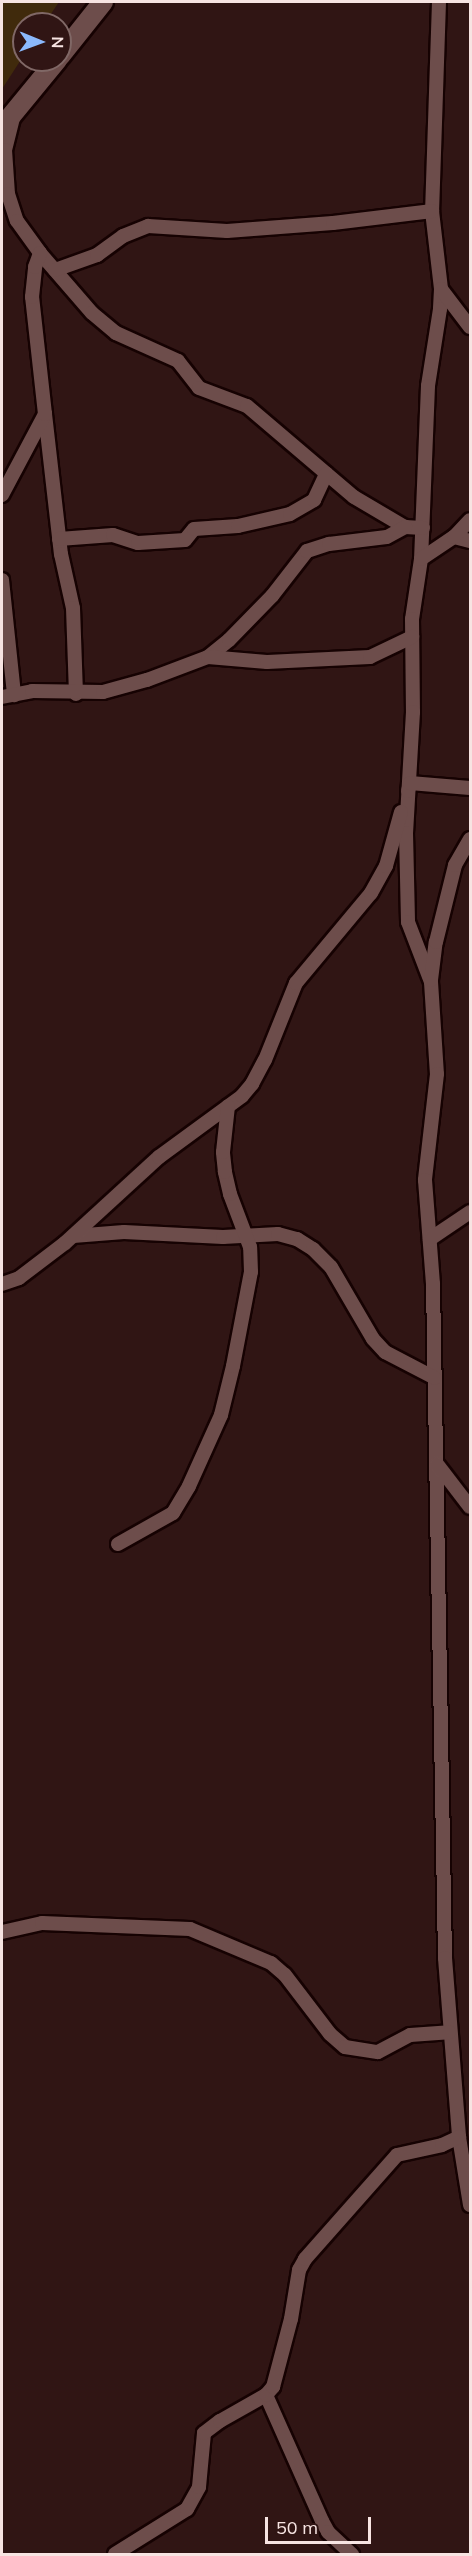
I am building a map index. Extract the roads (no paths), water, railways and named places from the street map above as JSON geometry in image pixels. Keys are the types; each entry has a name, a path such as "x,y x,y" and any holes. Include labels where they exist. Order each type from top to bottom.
{"street":[{"path":"72,41 103,2"},
{"path":"431,982 408,922 406,833 413,712 413,598 421,559 428,386 441,289 432,211 439,2"},
{"path":"47,72 8,120 5,150 8,194 17,220 40,253 107,327 178,361 199,388 247,406 354,497 405,527 423,528"},
{"path":"55,270 98,255 123,236 148,226 227,231 333,223 432,211"},
{"path":"40,253 35,267 32,297 59,539 73,608 76,694"},
{"path":"441,289 470,326"},
{"path":"2,495 45,414"},
{"path":"59,539 113,535 138,543 185,540 194,529 238,526 290,514 314,500 326,474"},
{"path":"421,559 454,537 471,520"},
{"path":"2,580 8,696 32,691 76,694 124,687 208,657 229,640 265,603 307,551 329,544 387,537 405,527"},
{"path":"454,537 471,541"},
{"path":"208,657 267,662 370,657 412,637"},
{"path":"410,783 471,788"},
{"path":"2,1284 19,1278 72,1236 159,1157 242,1096 252,1084 265,1060 296,982 371,893 386,866 410,783"},
{"path":"471,839 455,865 436,942 431,982 437,1074 425,1180 430,1239 435,1378 445,1958 459,2137 471,2205"},
{"path":"118,1545 173,1513 189,1486 220,1415 233,1366 251,1272 250,1247 230,1194 225,1172 223,1152 228,1106"},
{"path":"430,1239 471,1212"},
{"path":"72,1236 124,1232 223,1237 278,1234 297,1239 314,1248 331,1267 373,1339 385,1352 435,1378"},
{"path":"437,1464 471,1507"},
{"path":"2,1932 42,1923 190,1929 272,1963 285,1975 330,2034 345,2047 378,2052 411,2035 449,2032"},
{"path":"115,2554 187,2509 199,2487 204,2433 220,2421 266,2396 279,2369 299,2270 305,2259 397,2155 442,2145 459,2137"},
{"path":"266,2396 325,2527 352,2554"}]}
